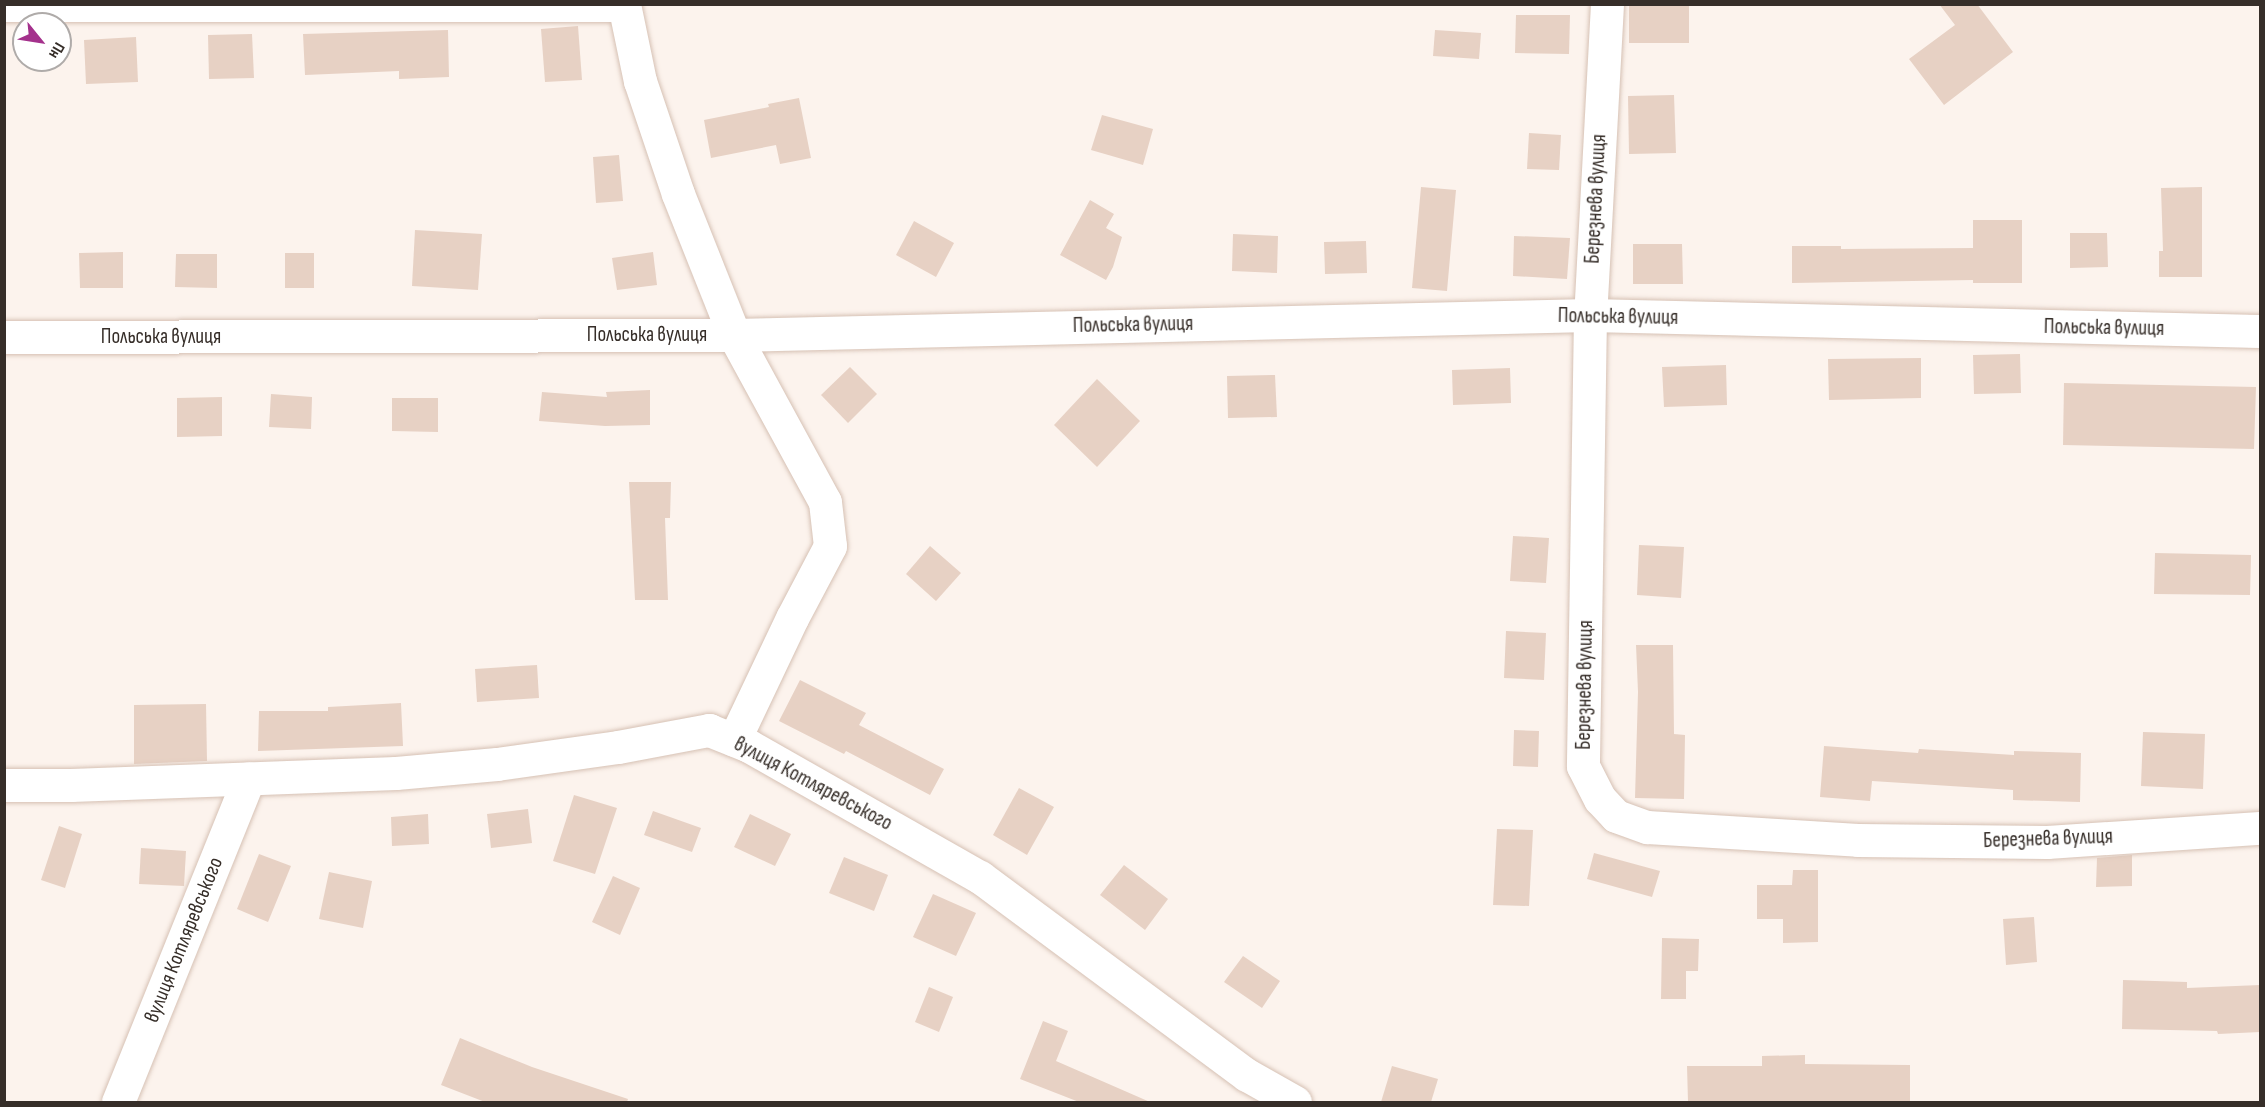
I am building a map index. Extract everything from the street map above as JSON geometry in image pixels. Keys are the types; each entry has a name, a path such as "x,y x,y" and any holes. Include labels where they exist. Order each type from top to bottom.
{"street":[{"path":"4,4 624,5 640,81 678,194 734,335 825,502 830,546 792,618 734,740"},
{"name":"Березнева вулиця","path":"1607,4 1590,315 1583,766 1600,799 1616,816 1647,827 1858,840 2047,842 2260,828"},
{"name":"Польська вулиця","path":"4,337 734,335 1590,315 2260,331"},
{"name":"вулиця Котляревського","path":"4,785 71,786 396,773 497,764 618,747 709,730 749,746 981,877 1247,1075 1295,1102"},
{"name":"вулиця Котляревського","path":"118,1102 249,778"}],"building":[{"path":"1629,4 1689,4 1689,43 1629,43"},
{"path":"1939,4 1977,4 2013,52 1944,105 1909,59 1955,25"},
{"path":"1516,15 1570,15 1569,54 1515,53"},
{"path":"578,26 582,80 545,82 541,29"},
{"path":"448,30 449,77 399,79 399,71 305,75 303,34"},
{"path":"1435,30 1481,33 1479,59 1433,56"},
{"path":"252,34 254,78 209,79 208,35"},
{"path":"136,37 138,82 86,84 84,40"},
{"path":"1674,95 1676,153 1629,154 1628,96"},
{"path":"799,98 811,158 780,164 776,145 711,158 704,120 769,107 768,104"},
{"path":"1102,115 1153,129 1143,165 1091,150"},
{"path":"1529,133 1561,135 1559,170 1527,169"},
{"path":"619,155 623,201 596,203 593,157"},
{"path":"1421,187 1456,190 1447,291 1412,288"},
{"path":"2202,187 2202,277 2159,277 2159,251 2163,251 2161,188"},
{"path":"1090,200 1114,214 1106,228 1122,237 1113,267 1106,280 1060,255"},
{"path":"1973,220 2022,220 2022,283 1973,283 1973,280 1792,283 1792,246 1841,246 1841,249 1973,248"},
{"path":"914,221 954,243 936,277 896,255"},
{"path":"415,230 482,234 478,290 412,286"},
{"path":"2070,233 2107,233 2108,267 2070,268"},
{"path":"1233,234 1278,236 1277,273 1232,271"},
{"path":"1514,236 1570,238 1567,279 1513,276"},
{"path":"1366,241 1367,273 1325,274 1324,242"},
{"path":"1633,244 1682,244 1683,284 1633,284"},
{"path":"123,252 123,288 80,288 79,253"},
{"path":"653,252 657,285 617,290 612,258"},
{"path":"285,253 314,253 314,288 285,288"},
{"path":"176,254 217,254 217,288 175,287"},
{"path":"2020,354 2021,393 1974,394 1973,355"},
{"path":"1921,358 1921,398 1829,400 1828,359"},
{"path":"1726,365 1727,405 1664,407 1662,367"},
{"path":"850,367 877,394 848,423 821,395"},
{"path":"1510,368 1511,403 1453,405 1452,370"},
{"path":"1275,375 1277,417 1228,418 1227,376"},
{"path":"1097,379 1140,421 1097,467 1054,425"},
{"path":"2064,383 2256,387 2254,449 2063,445"},
{"path":"650,390 650,425 605,426 539,421 542,392 607,397 606,392"},
{"path":"271,394 312,397 311,429 269,427"},
{"path":"222,397 222,436 177,437 177,398"},
{"path":"392,398 438,398 438,432 392,431"},
{"path":"629,482 671,482 670,518 665,518 668,600 635,600"},
{"path":"1513,536 1549,538 1546,583 1510,581"},
{"path":"1639,545 1684,547 1681,598 1637,595"},
{"path":"930,546 961,573 936,601 906,574"},
{"path":"2155,553 2251,555 2250,595 2154,594"},
{"path":"1506,631 1546,633 1544,680 1504,678"},
{"path":"1636,645 1673,645 1674,734 1685,735 1684,799 1635,798 1638,692"},
{"path":"537,665 539,698 477,702 475,669"},
{"path":"800,680 866,713 859,725 944,769 930,795 846,751 844,754 779,721"},
{"path":"401,703 403,746 258,751 259,711 328,711 328,707"},
{"path":"206,704 207,761 134,764 134,705"},
{"path":"1514,730 1539,731 1538,767 1513,766"},
{"path":"2143,732 2205,734 2203,789 2141,786"},
{"path":"1824,746 1918,753 1919,749 2014,755 2014,751 2081,753 2080,802 2013,800 2013,790 1872,781 1870,801 1820,797"},
{"path":"1019,788 1054,807 1027,855 993,835"},
{"path":"574,795 617,808 595,874 553,861"},
{"path":"528,809 532,843 491,848 487,814"},
{"path":"653,811 701,828 692,852 644,835"},
{"path":"428,814 429,844 392,846 391,817"},
{"path":"750,814 791,834 775,866 734,847"},
{"path":"59,826 82,834 65,888 41,880"},
{"path":"1497,829 1533,830 1529,906 1493,905"},
{"path":"141,848 186,851 184,886 139,884"},
{"path":"1594,853 1660,871 1652,897 1587,879"},
{"path":"259,854 291,866 268,922 237,909"},
{"path":"2132,855 2132,886 2096,887 2097,858"},
{"path":"844,857 888,875 874,911 829,893"},
{"path":"1124,865 1168,899 1145,930 1100,895"},
{"path":"1793,870 1818,870 1818,942 1783,943 1783,919 1757,919 1757,885 1792,885"},
{"path":"329,872 372,881 363,928 319,919"},
{"path":"613,876 640,888 620,935 592,922"},
{"path":"933,894 976,913 956,956 913,937"},
{"path":"2034,917 2037,962 2006,965 2003,919"},
{"path":"1662,938 1699,939 1698,971 1686,971 1686,999 1661,999"},
{"path":"1243,956 1280,981 1262,1008 1224,982"},
{"path":"2123,980 2187,982 2187,988 2260,985 2260,1032 2218,1034 2217,1031 2122,1029"},
{"path":"929,987 953,997 939,1032 915,1022"},
{"path":"1043,1021 1068,1031 1056,1061 1150,1102 1079,1102 1020,1079"},
{"path":"460,1038 532,1067 628,1099 627,1102 485,1102 441,1085"},
{"path":"1805,1055 1805,1064 1910,1065 1910,1102 1688,1102 1687,1066 1762,1066 1762,1056"},
{"path":"1392,1066 1438,1079 1431,1102 1381,1102"}]}
